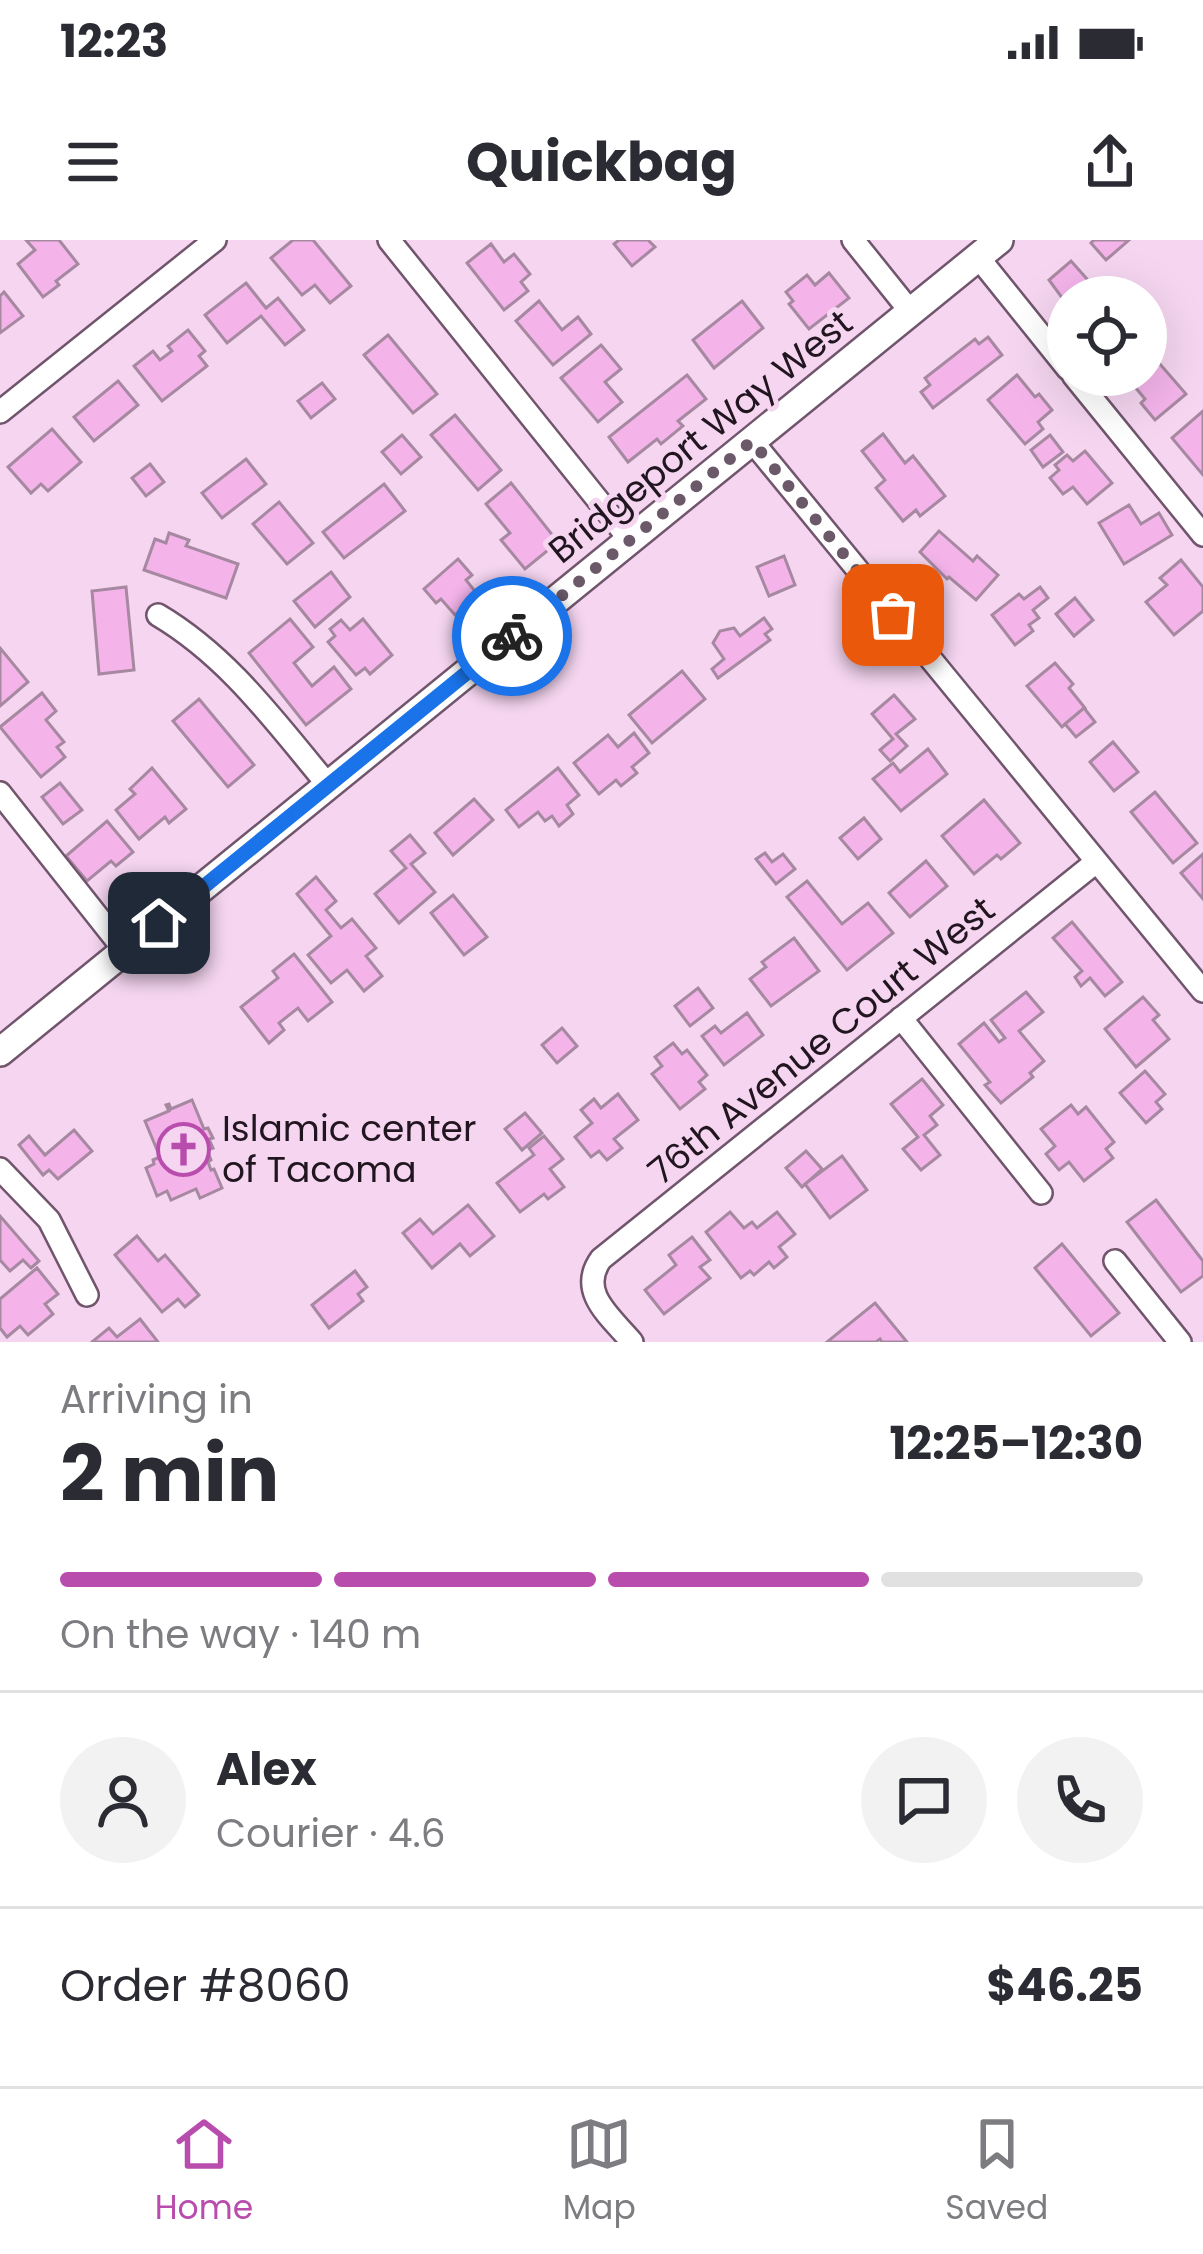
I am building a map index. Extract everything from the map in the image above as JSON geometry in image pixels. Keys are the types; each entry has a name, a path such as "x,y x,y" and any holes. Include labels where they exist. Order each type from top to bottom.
{"main road":[{"name":"Bridgeport Way West","path":"0,1052 988,248"}],"street":[{"path":"0,412 215,240"},
{"path":"389,240 630,540"},
{"path":"853,240 910,311"},
{"path":"988,248 1047,336"},
{"path":"1090,396 1203,535"},
{"path":"752,441 1203,991"},
{"path":"158,615 199,642 235,675 328,785"},
{"path":"0,793 125,950"},
{"name":"76th Avenue Court West","path":"632,1342 591,1285 592,1274 612,1250 1096,862"},
{"path":"901,1018 1041,1193"},
{"path":"0,1169 49,1220 87,1295"},
{"path":"1115,1261 1180,1342"}],"building":[{"path":"26,240 59,240 78,264 43,297 18,264 35,250"},
{"path":"293,240 313,240 351,286 330,303 315,285 302,295 271,258"},
{"path":"648,240 655,247 632,266 614,244"},
{"path":"1129,240 1106,260 1091,243"},
{"path":"491,244 504,262 514,254 530,274 521,282 528,291 504,310 467,263"},
{"path":"1071,261 1084,276 1054,276"},
{"path":"829,273 849,298 809,329 789,304 793,301 786,292 807,275 815,285"},
{"path":"246,283 266,308 278,298 304,330 285,345 261,316 227,343 205,315"},
{"path":"4,292 23,316 0,333 0,296"},
{"path":"539,301 562,330 578,317 591,334 553,365 516,321"},
{"path":"742,301 763,328 714,368 693,340"},
{"path":"188,330 205,351 199,356 207,366 162,401 134,366 153,351 160,360 172,351 168,346"},
{"path":"388,335 437,394 413,413 364,355"},
{"path":"988,337 1002,355 933,408 921,392 930,385 925,378 975,339 979,344"},
{"path":"601,345 621,369 605,382 622,402 598,422 561,378"},
{"path":"1167,372 1186,394 1155,420 1141,403 1142,396 1167,396"},
{"path":"687,375 706,399 678,421 683,426 661,444 657,439 628,462 609,437"},
{"path":"1017,375 1052,410 1038,422 1043,429 1025,444 988,400"},
{"path":"118,381 138,405 94,441 74,417"},
{"path":"322,383 335,399 311,418 298,401"},
{"path":"1203,411 1203,475 1172,438"},
{"path":"455,415 501,470 478,490 431,435"},
{"path":"52,429 81,462 48,491 41,484 31,493 8,467"},
{"path":"883,434 905,463 913,456 945,496 920,516 916,510 903,521 876,488 885,480 862,451"},
{"path":"402,435 421,457 401,474 382,452"},
{"path":"1050,435 1063,452 1043,467 1031,450"},
{"path":"1085,451 1112,483 1087,504 1073,487 1063,494 1050,478 1059,470 1055,465 1067,455 1073,461"},
{"path":"246,459 266,484 222,518 202,493"},
{"path":"150,464 164,482 146,496 132,478"},
{"path":"511,483 558,542 525,569 501,540 510,533 486,504"},
{"path":"384,484 405,511 344,558 323,532"},
{"path":"279,502 313,543 287,564 253,524"},
{"path":"1129,505 1141,524 1159,513 1172,535 1124,564 1099,523"},
{"path":"939,531 973,561 977,556 998,575 976,600 920,552"},
{"path":"169,533 189,540 186,546 238,564 226,598 144,570 155,539 166,543"},
{"path":"784,556 795,585 769,596 757,567"},
{"path":"458,559 472,575 466,580 478,595 455,615 424,589"},
{"path":"1181,560 1203,587 1203,611 1174,635 1146,602 1167,585 1160,578"},
{"path":"331,572 350,597 315,627 294,601"},
{"path":"126,587 134,670 99,674 92,591"},
{"path":"1040,587 1048,598 1033,610 1039,618 1029,625 1033,631 1015,645 992,615 1019,594 1024,599"},
{"path":"1075,598 1093,620 1074,636 1056,614"},
{"path":"764,618 772,629 765,634 770,640 718,678 712,669 724,659 713,643 720,631 734,628 740,636"},
{"path":"290,619 313,647 294,663 312,686 334,667 351,689 306,725 249,653"},
{"path":"363,619 392,655 370,674 365,668 356,675 328,642 335,636 330,629 341,620 350,630"},
{"path":"0,648 28,682 0,706"},
{"path":"1055,663 1085,708 1062,727 1027,686"},
{"path":"682,671 705,699 652,743 629,715"},
{"path":"42,693 56,711 46,720 64,742 57,747 65,757 41,777 0,727"},
{"path":"894,695 915,719 896,734 907,746 890,761 880,750 893,739 872,714"},
{"path":"199,699 254,765 228,787 173,721"},
{"path":"1084,708 1095,722 1076,737 1065,724"},
{"path":"634,733 649,753 632,767 637,773 621,786 616,780 599,794 574,763 608,735 618,747"},
{"path":"1113,742 1138,772 1114,791 1090,762"},
{"path":"928,749 947,774 901,811 873,779 893,763 900,772"},
{"path":"152,768 186,809 169,823 165,817 139,839 116,810 135,794 130,789"},
{"path":"558,768 579,795 567,805 573,814 559,826 552,816 545,821 538,812 519,827 506,810"},
{"path":"60,783 82,810 63,824 42,797"},
{"path":"1155,792 1197,843 1173,863 1131,812"},
{"path":"474,799 493,820 453,855 435,833"},
{"path":"984,800 1020,843 974,874 942,836"},
{"path":"864,818 881,839 858,859 840,838"},
{"path":"107,821 133,852 116,866 111,861 87,881 66,856"},
{"path":"410,835 425,853 411,864 435,892 399,923 375,894 406,868 391,851"},
{"path":"765,853 772,862 783,854 795,869 776,884 756,859"},
{"path":"1203,854 1203,899 1181,873"},
{"path":"926,861 947,886 910,917 889,893"},
{"path":"316,877 336,901 326,910 341,928 352,919 376,948 366,956 382,976 364,991 347,970 331,983 308,955 331,936 297,894"},
{"path":"807,881 842,924 868,903 893,933 847,970 787,897"},
{"path":"453,895 487,937 464,955 431,913"},
{"path":"1072,922 1122,982 1105,996 1090,978 1081,986 1075,977 1082,971 1053,938"},
{"path":"794,938 819,971 771,1006 750,979 766,967 762,962"},
{"path":"294,954 332,1002 308,1021 298,1008 279,1023 284,1030 269,1043 241,1007 278,978 273,971"},
{"path":"698,988 713,1008 690,1026 675,1006"},
{"path":"1026,992 1043,1012 1019,1031 1044,1061 1030,1073 1033,1077 1001,1103 959,1044 984,1023 999,1042 1005,1038 991,1020"},
{"path":"1143,997 1159,1015 1153,1020 1169,1039 1136,1067 1105,1029"},
{"path":"747,1013 763,1035 724,1065 702,1036 715,1026 721,1033"},
{"path":"562,1028 577,1046 557,1063 542,1045"},
{"path":"673,1043 682,1054 687,1050 707,1075 699,1082 705,1089 680,1109 652,1074 662,1066 655,1057"},
{"path":"1145,1071 1165,1094 1156,1102 1162,1109 1146,1123 1120,1093"},
{"path":"922,1079 943,1105 930,1116 937,1125 924,1135 940,1155 921,1170 903,1149 918,1137 891,1104"},
{"path":"618,1094 638,1120 614,1139 622,1148 607,1160 599,1151 591,1157 575,1137 592,1123 581,1110 594,1099 601,1108"},
{"name":"Islamic center of Tacoma","path":"192,1100 213,1138 209,1139 213,1148 207,1150 208,1162 222,1188 200,1198 196,1189 171,1200 167,1191 157,1196 146,1168 160,1157 145,1121 169,1111 166,1105 171,1109"},
{"path":"1071,1105 1078,1114 1086,1107 1114,1142 1106,1149 1113,1158 1084,1181 1069,1162 1059,1170 1046,1154 1055,1146 1041,1129"},
{"path":"525,1113 542,1133 522,1150 505,1129"},
{"path":"74,1130 92,1151 58,1179 49,1170 43,1175 19,1145 29,1136 45,1155"},
{"path":"544,1136 563,1159 550,1169 564,1187 548,1199 544,1194 520,1212 497,1183 534,1155 529,1148"},
{"path":"806,1151 822,1169 802,1187 786,1168"},
{"path":"842,1156 867,1190 830,1218 805,1184"},
{"path":"1156,1200 1203,1261 1203,1276 1181,1292 1127,1222"},
{"path":"468,1205 494,1236 470,1256 460,1244 432,1268 403,1233 420,1219 433,1234"},
{"path":"730,1212 744,1228 752,1222 757,1228 777,1212 795,1234 779,1247 787,1257 774,1268 769,1262 754,1275 750,1271 741,1278 706,1232"},
{"path":"0,1216 39,1261 31,1268 23,1260 10,1271 0,1260"},
{"path":"137,1236 158,1261 165,1255 199,1295 185,1307 178,1299 162,1312 115,1255"},
{"path":"692,1237 710,1260 700,1267 710,1278 664,1314 645,1290 676,1265 669,1255"},
{"path":"1062,1244 1119,1313 1091,1336 1035,1268"},
{"path":"37,1268 58,1294 45,1304 53,1314 28,1335 20,1326 7,1337 0,1328 0,1299"},
{"path":"355,1271 367,1287 358,1294 363,1301 329,1328 312,1305"},
{"path":"875,1303 907,1342 827,1342"},
{"path":"140,1319 158,1342 92,1342 109,1328 117,1337"}],"way so far":[{"path":"512,636 752,441 893,615"}],"place":[{"name":"Islamic center of Tacoma","path":"183,1149"}],"route":[{"path":"159,923 512,636"}]}
